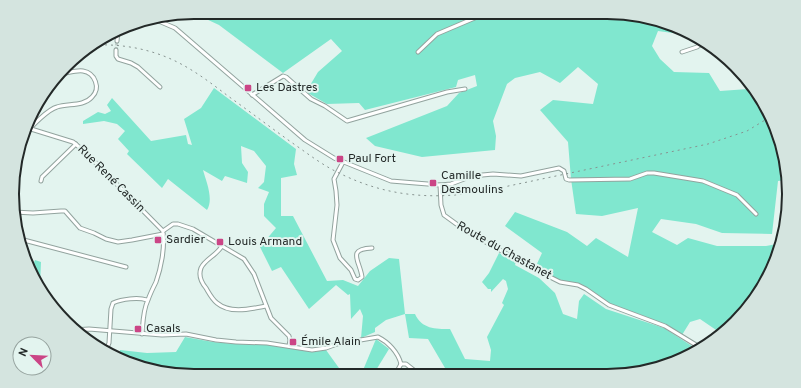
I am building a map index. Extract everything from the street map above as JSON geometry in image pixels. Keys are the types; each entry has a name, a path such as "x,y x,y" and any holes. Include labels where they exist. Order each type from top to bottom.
{"street":[{"path":"418,52 437,34 472,19"},
{"path":"160,22 178,31 305,140 324,153 342,162 392,180 440,185 451,184 472,176 493,174 520,176 559,168 564,171 566,179 569,180 630,180 647,173 654,173 703,181 737,195 756,214"},
{"path":"117,37 117,41"},
{"path":"682,52 700,45"},
{"path":"116,50 116,56 118,58 138,67 160,87"},
{"path":"34,123 57,106 85,102 93,96 96,89 96,82 89,72 81,70 68,73"},
{"path":"252,95 283,76 310,99 325,106 346,120 447,92 465,89"},
{"name":"Rue René Cassin","path":"31,129 76,144 163,233"},
{"path":"41,181 42,177 76,144"},
{"path":"342,162 334,179 337,204 333,240 340,258 351,270 355,279 358,280 362,277 357,253 362,248 372,248"},
{"name":"Route du Chastanet","path":"440,185 441,205 444,215 466,231 560,282 578,285 609,305 665,326 695,345"},
{"path":"20,212 65,211 80,228 106,239 118,242 163,233 173,224 178,224 193,229 244,259 254,274 271,318 289,336 289,346"},
{"path":"142,334 147,300 155,285 160,267 163,233"},
{"path":"25,240 126,266"},
{"path":"222,246 217,253 204,263 200,273 202,284 214,300 222,306 234,310 246,310 266,306"},
{"path":"107,347 109,343 111,309 113,303 117,301 142,298 147,300"},
{"path":"83,329 162,335 186,334 229,342 267,343 312,350 378,336 393,348 400,360 401,364 398,369"},
{"path":"401,364 406,364 412,369"}],"green space":[{"path":"206,19 618,19 641,22 674,32 677,34 658,31 652,46 660,59 674,72 709,73 720,91 747,89 769,127 779,160 782,181 778,181 772,234 722,233 696,224 661,219 652,232 677,245 688,238 717,246 766,246 775,244 769,261 759,282 746,301 731,318 717,330 700,319 690,322 682,335 666,325 613,306 583,285 559,280 535,268 542,253 505,226 515,212 567,232 587,246 596,238 628,257 638,208 602,216 576,214 568,142 540,110 553,100 593,104 598,84 578,67 560,83 540,72 515,78 507,84 493,121 496,136 495,150 422,157 375,146 366,138 447,106 459,93 477,86 475,75 458,80 456,87 365,110 359,103 327,104 306,92 318,72 342,51 331,39 283,73 219,25"},
{"path":"214,88 296,149 294,164 297,175 281,178 281,216 293,216 327,281 343,280 358,286 370,271 389,258 399,259 405,314 386,320 375,328 375,332 361,338 363,316 360,309 351,319 350,294 348,295 336,285 309,309 281,267 272,271 260,247 276,228 264,216 264,204 269,192 258,188 264,182 266,166 254,151 241,146 242,163 248,172 247,183 225,176 222,181 203,170 210,195 207,210 168,179 162,188 127,154 129,151 118,139 125,131 117,124 104,121 83,124 83,121 98,112 105,114 111,111 107,105 112,98 151,141 186,135 188,144 192,145 184,119 201,108"},
{"path":"499,253 516,262 515,265 539,278 555,293 563,314 577,319 579,301 584,294 606,309 664,328 693,347 663,360 630,368 447,369 428,339 409,338 405,314 415,314 421,323 425,325 439,329 450,329 465,359 490,361 491,350 487,337 504,305 502,303 508,289 506,281 503,279 491,292 491,289 488,289 482,282 489,273"},
{"path":"35,260 41,262 40,278 37,271 33,264"},
{"path":"185,337 213,342 270,345 312,352 326,350 339,369 183,369 160,366 138,360 120,352 120,350 147,353 176,352"},
{"path":"376,339 389,349 377,369 364,369"}],"tunnel":[{"path":"116,50 117,41"}],"railway":[{"path":"102,45 136,48 153,52 170,59 204,78 291,142 333,170 373,187 408,194 443,196 480,192 708,144 747,131 765,120"}],"place":[{"name":"Les Dastres","path":"248,88"},
{"name":"Paul Fort","path":"340,159"},
{"name":"Camille Desmoulins","path":"433,183"},
{"name":"Sardier","path":"158,240"},
{"name":"Louis Armand","path":"220,242"},
{"name":"Casals","path":"138,329"},
{"name":"Émile Alain","path":"293,342"}]}
